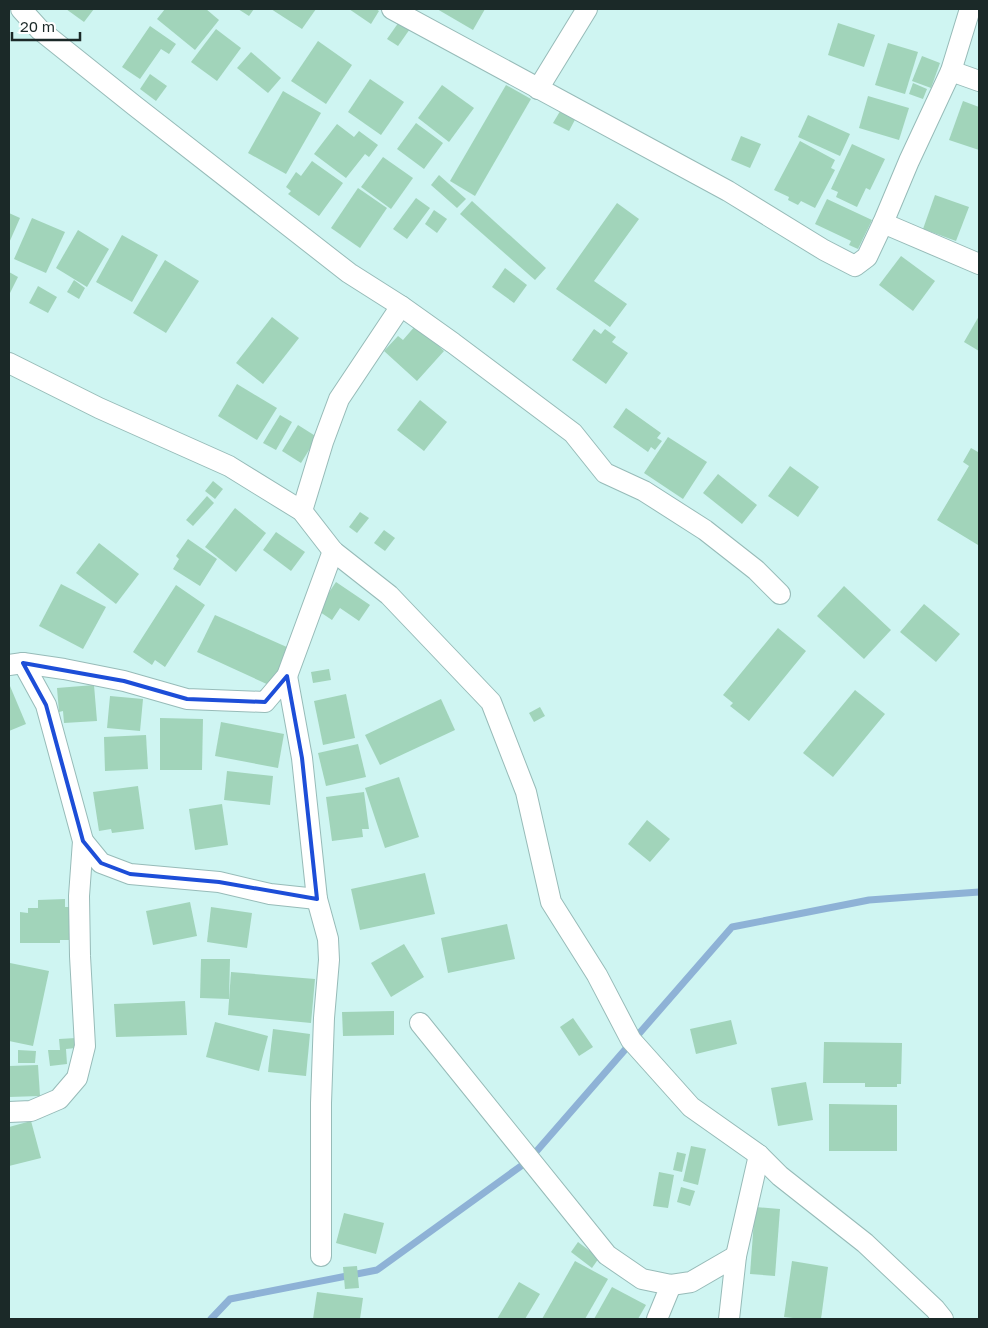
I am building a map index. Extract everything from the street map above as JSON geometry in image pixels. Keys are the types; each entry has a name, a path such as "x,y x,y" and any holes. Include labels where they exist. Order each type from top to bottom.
{"street":[{"path":"21,9 40,30 349,272 453,343 573,434 605,473 644,491 705,530 756,570 780,594"},
{"path":"392,9 728,191 824,250 855,266 867,258 883,223 951,70 970,9"},
{"path":"538,89 586,9"},
{"path":"951,70 979,81"},
{"path":"883,223 979,264"},
{"path":"302,511 323,442 339,399 401,306"},
{"path":"9,363 100,408 229,466 302,511 334,551 389,595 491,702 526,792 551,902 597,975 631,1040 691,1107 760,1155 780,1176 865,1243 935,1309 943,1319"},
{"path":"16,664 64,669 124,681 187,699 265,702 287,676 334,551"},
{"path":"9,1112 31,1111 58,1099 77,1078 85,1046 79,896 83,841 46,705 16,664"},
{"path":"287,676 302,758 317,899 328,939 329,960 324,1018 321,1113 321,1256"},
{"path":"83,841 101,863 130,874 219,882 270,894 317,899"},
{"path":"420,1023 607,1255 642,1279 671,1285 691,1282 736,1256"},
{"path":"729,1319 736,1256 760,1155"},
{"path":"657,1319 671,1285"}],"highlighted area":[{"path":"23,663 124,681 187,699 265,702 287,676 302,758 317,899 219,882 130,874 101,863 83,841 46,705"}],"building":[{"path":"66,9 94,9 84,22"},
{"path":"165,9 206,9 219,20 195,50 157,19"},
{"path":"238,9 254,9 249,16"},
{"path":"271,9 316,9 302,29"},
{"path":"349,9 376,9 379,11 371,24"},
{"path":"437,9 485,9 473,30"},
{"path":"401,19 412,26 398,46 387,39"},
{"path":"838,23 875,35 864,67 828,55"},
{"path":"150,26 176,44 169,54 161,49 140,79 122,67"},
{"path":"216,29 241,48 217,81 191,62"},
{"path":"318,41 352,65 326,104 291,81"},
{"path":"888,43 918,52 905,94 875,85"},
{"path":"251,52 281,78 268,93 237,68"},
{"path":"922,56 940,63 931,88 912,81"},
{"path":"150,74 167,86 156,101 140,89"},
{"path":"370,79 404,102 381,135 348,112"},
{"path":"913,83 927,89 923,99 909,94"},
{"path":"442,85 474,108 449,142 418,118"},
{"path":"506,85 531,99 475,196 450,181"},
{"path":"283,91 321,113 286,174 248,153"},
{"path":"868,96 909,108 899,140 859,128"},
{"path":"963,101 979,107 979,150 949,140"},
{"path":"562,108 577,116 569,131 553,123"},
{"path":"808,115 850,134 840,156 798,137"},
{"path":"416,123 443,143 424,169 397,149"},
{"path":"337,124 354,137 359,131 378,145 369,157 365,154 346,178 314,154"},
{"path":"741,136 761,144 750,168 731,160"},
{"path":"800,141 835,160 831,168 835,170 815,208 801,201 798,205 788,200 789,197 774,190"},
{"path":"852,144 885,159 870,190 866,188 857,207 836,197 838,192 831,189"},
{"path":"383,157 413,178 391,209 361,187"},
{"path":"312,161 343,183 319,216 288,194 291,191 286,187 296,172 301,176"},
{"path":"439,175 466,199 457,208 431,185"},
{"path":"358,188 387,208 360,248 331,228"},
{"path":"935,195 969,207 956,241 923,229"},
{"path":"416,198 430,208 407,239 393,229"},
{"path":"827,199 872,220 858,249 849,245 851,241 815,224"},
{"path":"472,201 546,268 535,280 460,214"},
{"path":"617,203 639,219 594,281 627,304 610,327 556,289"},
{"path":"434,210 447,219 437,233 425,224"},
{"path":"9,213 20,218 9,243"},
{"path":"32,218 65,232 46,273 14,259"},
{"path":"78,230 109,249 87,287 56,268"},
{"path":"122,235 158,255 132,302 96,282"},
{"path":"901,256 935,281 913,311 879,285"},
{"path":"165,260 199,281 166,333 133,313"},
{"path":"505,268 527,285 514,303 492,287"},
{"path":"9,272 18,277 9,295"},
{"path":"74,280 85,288 79,299 67,292"},
{"path":"38,286 57,297 48,313 29,303"},
{"path":"979,316 979,351 964,342"},
{"path":"272,317 299,338 263,384 236,363"},
{"path":"416,325 444,351 417,381 384,351 398,336 403,340"},
{"path":"594,329 601,334 605,329 616,337 612,342 628,353 606,384 572,360"},
{"path":"237,384 277,408 257,440 218,416"},
{"path":"420,400 447,422 424,451 397,430"},
{"path":"626,408 661,433 657,438 662,441 655,450 651,447 648,452 613,427"},
{"path":"280,415 292,422 276,450 263,443"},
{"path":"298,425 317,437 301,463 282,451"},
{"path":"668,437 707,462 683,499 644,473"},
{"path":"971,448 978,452 979,449 978,545 937,520 969,466 963,462"},
{"path":"790,466 819,487 798,517 768,496"},
{"path":"718,474 757,505 742,524 703,493"},
{"path":"213,481 223,489 215,499 205,491"},
{"path":"207,496 214,503 193,526 186,520"},
{"path":"235,508 266,533 236,572 205,547"},
{"path":"360,512 369,518 357,533 349,527"},
{"path":"384,530 395,538 385,551 374,543"},
{"path":"276,532 305,552 291,571 263,550"},
{"path":"188,539 217,559 200,586 173,569 179,559 176,556"},
{"path":"99,543 139,574 116,604 76,573"},
{"path":"336,582 370,605 359,621 340,608 332,620 317,610"},
{"path":"61,584 106,607 83,649 39,626"},
{"path":"176,585 205,605 165,667 155,660 152,665 133,652"},
{"path":"844,586 891,630 864,659 817,616"},
{"path":"924,604 960,634 936,662 900,632"},
{"path":"215,615 289,648 271,686 197,652"},
{"path":"778,628 806,651 749,721 730,706 733,703 723,695"},
{"path":"329,669 331,680 313,683 311,672"},
{"path":"94,685 97,721 64,723 63,711 59,712 57,688"},
{"path":"9,687 26,724 9,731"},
{"path":"855,690 885,714 833,777 803,753"},
{"path":"346,694 355,738 323,745 314,701"},
{"path":"110,696 143,699 140,731 107,728"},
{"path":"441,699 455,730 380,765 365,735"},
{"path":"540,707 545,716 534,722 529,713"},
{"path":"160,718 203,719 202,770 160,770"},
{"path":"221,722 284,734 278,768 215,756"},
{"path":"146,735 148,769 105,771 104,737"},
{"path":"358,744 366,777 326,786 318,753"},
{"path":"227,771 273,776 270,805 224,800"},
{"path":"399,777 419,837 385,848 365,788"},
{"path":"138,786 144,829 112,833 111,829 99,831 93,792"},
{"path":"364,792 369,829 362,829 363,837 332,841 326,797"},
{"path":"222,804 228,845 195,850 189,809"},
{"path":"647,820 670,839 650,862 628,844"},
{"path":"425,873 435,914 360,930 351,889"},
{"path":"65,899 65,907 69,907 70,940 60,940 60,943 20,943 20,912 28,913 28,908 38,908 38,900"},
{"path":"190,902 197,936 153,945 146,911"},
{"path":"211,907 252,913 247,948 207,942"},
{"path":"507,924 515,959 448,973 441,938"},
{"path":"404,944 424,977 391,997 371,963"},
{"path":"201,959 230,959 229,999 200,998"},
{"path":"10,963 49,971 33,1046 9,1041"},
{"path":"231,972 315,979 311,1023 228,1015"},
{"path":"185,1001 187,1035 116,1037 114,1004"},
{"path":"394,1011 394,1035 343,1036 342,1012"},
{"path":"573,1018 593,1047 579,1056 560,1027"},
{"path":"731,1020 737,1044 696,1054 690,1029"},
{"path":"215,1022 268,1036 259,1071 206,1057"},
{"path":"273,1029 310,1034 306,1076 268,1072"},
{"path":"76,1038 76,1048 66,1049 67,1064 50,1066 48,1050 60,1050 59,1039"},
{"path":"824,1042 902,1043 901,1084 897,1084 897,1087 865,1087 865,1083 823,1083"},
{"path":"18,1050 36,1051 35,1063 18,1063"},
{"path":"38,1065 40,1096 9,1097 9,1066"},
{"path":"806,1082 813,1120 778,1126 771,1088"},
{"path":"829,1104 897,1105 897,1151 829,1151"},
{"path":"31,1121 41,1158 9,1166 9,1127"},
{"path":"691,1146 706,1149 698,1185 683,1181"},
{"path":"677,1152 686,1154 682,1172 673,1170"},
{"path":"659,1172 674,1175 668,1208 653,1206"},
{"path":"681,1187 695,1191 690,1206 677,1202"},
{"path":"755,1207 780,1209 775,1276 750,1274"},
{"path":"344,1213 384,1223 376,1254 336,1243"},
{"path":"578,1242 599,1258 592,1268 571,1252"},
{"path":"575,1261 608,1279 585,1319 542,1319"},
{"path":"792,1261 828,1267 821,1319 784,1317"},
{"path":"357,1266 359,1288 345,1289 343,1267"},
{"path":"519,1282 540,1294 525,1319 497,1319"},
{"path":"612,1287 646,1305 638,1319 594,1319"},
{"path":"317,1292 363,1298 360,1319 313,1319"}],"waterway":[{"path":"211,1319 230,1299 377,1270 528,1161 732,927 869,900 979,892"}]}
